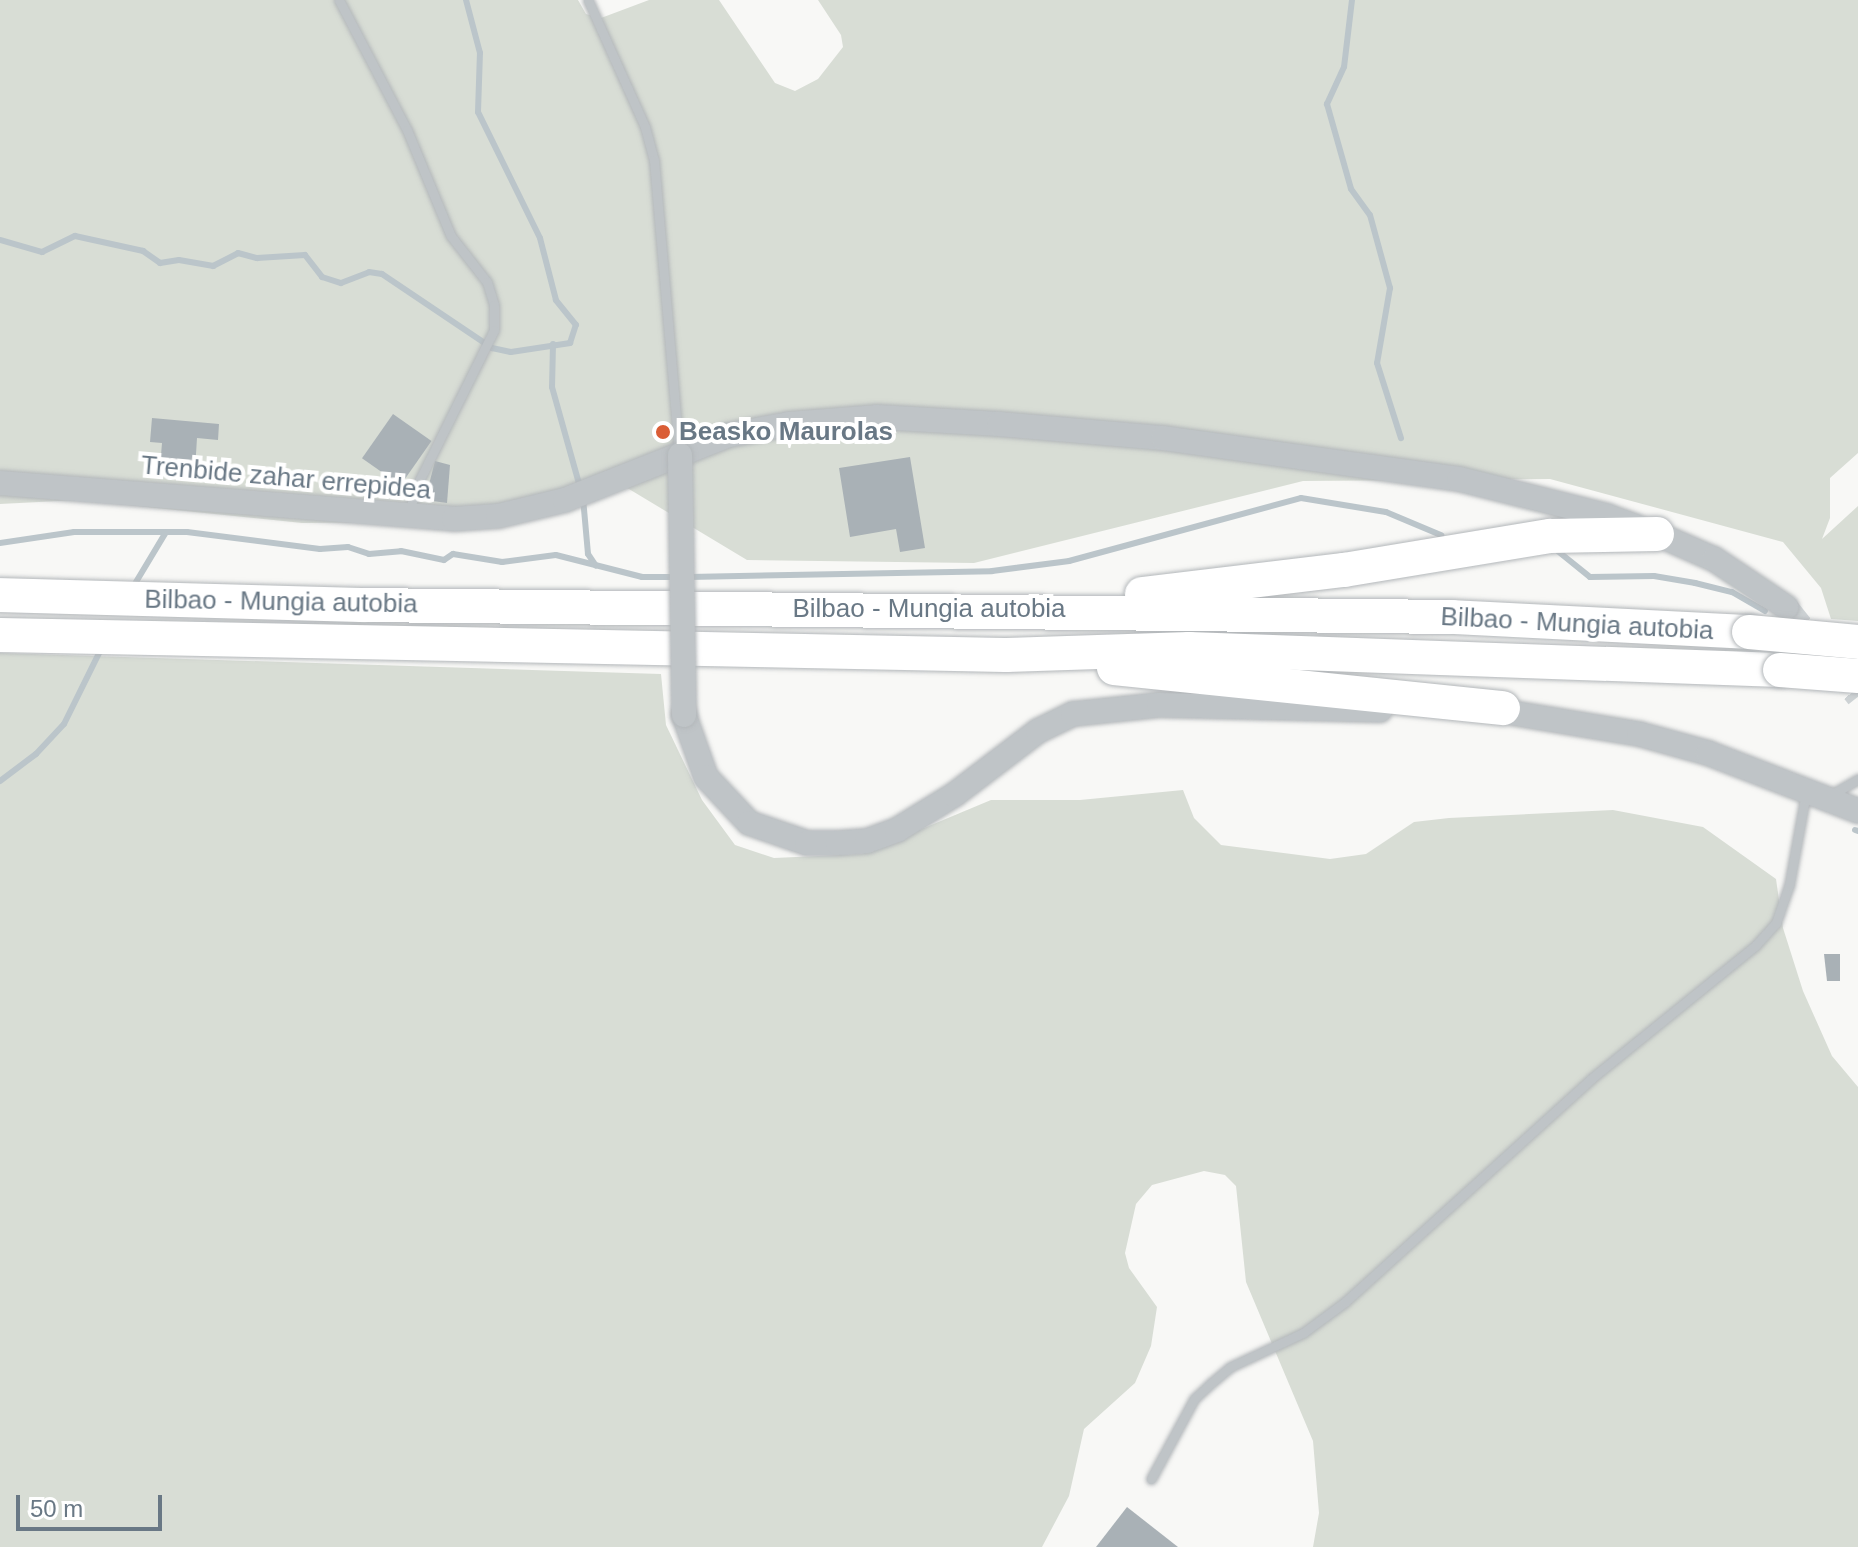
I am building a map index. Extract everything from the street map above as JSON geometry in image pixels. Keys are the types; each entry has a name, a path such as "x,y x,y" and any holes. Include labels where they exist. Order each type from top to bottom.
{"highway":[{"path":"1084,610 1124,596 1344,570 1550,536 1657,534"},
{"name":"Bilbao - Mungia autobia","path":"0,595 1452,617 1749,632 1858,642"},
{"name":"Bilbao - Mungia autobia","path":"0,635 1007,655 1189,649 1780,670 1858,676"},
{"path":"1007,655 1503,708"}],"street":[{"name":"Trenbide zahar errepidea","path":"0,483 408,518 498,516 565,500 729,435 878,417 1148,436 1459,479 1657,534 1714,559 1786,607"},
{"path":"680,455 684,715 706,777 749,823 807,843 867,841 897,830 954,795 1038,731 1073,714 1159,705 1503,708 1639,734 1816,793 1858,811"}],"lane":[{"path":"339,0 407,130 451,236 487,282 494,330 415,489 408,518"},
{"path":"588,0 645,127 654,160 680,455"},
{"path":"1151,1479 1194,1399 1210,1384 1230,1367 1303,1333 1345,1302 1592,1078 1716,978 1776,923 1816,793 1858,779"}],"shaded area":[{"path":"0,0 578,0 586,14 601,18 649,0 719,0 775,83 795,91 818,79 843,47 841,35 818,0 1858,0 1858,453 1830,478 1830,518 1822,539 1858,506 1858,621 1831,619 1821,588 1783,542 1550,479 1303,481 974,563 747,560 609,477 592,491 414,522 302,523 78,500 0,504"},
{"path":"0,653 661,674 666,725 702,800 735,845 774,858 862,854 991,800 1080,800 1183,790 1194,818 1221,845 1330,859 1366,854 1414,822 1449,818 1613,810 1703,827 1776,879 1783,928 1803,991 1832,1056 1858,1087 1858,1547 1313,1547 1319,1513 1313,1441 1246,1282 1236,1186 1225,1175 1204,1171 1152,1185 1136,1204 1125,1253 1129,1268 1157,1307 1151,1346 1135,1383 1084,1429 1069,1496 1042,1547 0,1547"}],"building":[{"path":"393,414 432,441 401,485 362,458"},
{"path":"152,418 219,424 218,440 197,438 195,470 160,467 162,443 150,442"},
{"path":"910,457 925,548 900,552 896,529 850,537 839,468"},
{"path":"435,461 450,465 447,503 425,500"},
{"path":"1824,954 1840,954 1840,981 1827,981"},
{"path":"1127,1507 1178,1547 1096,1547"}],"waterway":[{"path":"0,240 42,252 75,236 143,251 160,263 179,260 213,266 238,253 257,258 305,255 322,277 341,283 369,272 382,274 492,348 511,352 570,343 576,325 556,300 540,238 478,112 480,53 466,0"},
{"path":"1352,0 1344,67 1327,104 1351,189 1370,215 1390,288 1377,363 1401,438"},
{"path":"553,344 552,387 580,487"},
{"path":"583,498 588,554 596,566"},
{"path":"689,577 992,571 1069,561 1301,498 1386,512 1441,535"},
{"path":"0,543 74,532 187,532 320,549 348,547 369,554 401,551 444,560 453,554 502,562 556,555 642,577 678,577"},
{"path":"133,587 166,532"},
{"path":"1554,548 1590,577 1654,576 1695,583 1732,592 1765,611"},
{"path":"0,781 36,754 64,724 102,647"}],"tunnel":[{"path":"1786,607 1858,697"}],"place":[{"name":"Beasko Maurolas","path":"663,432"}]}
